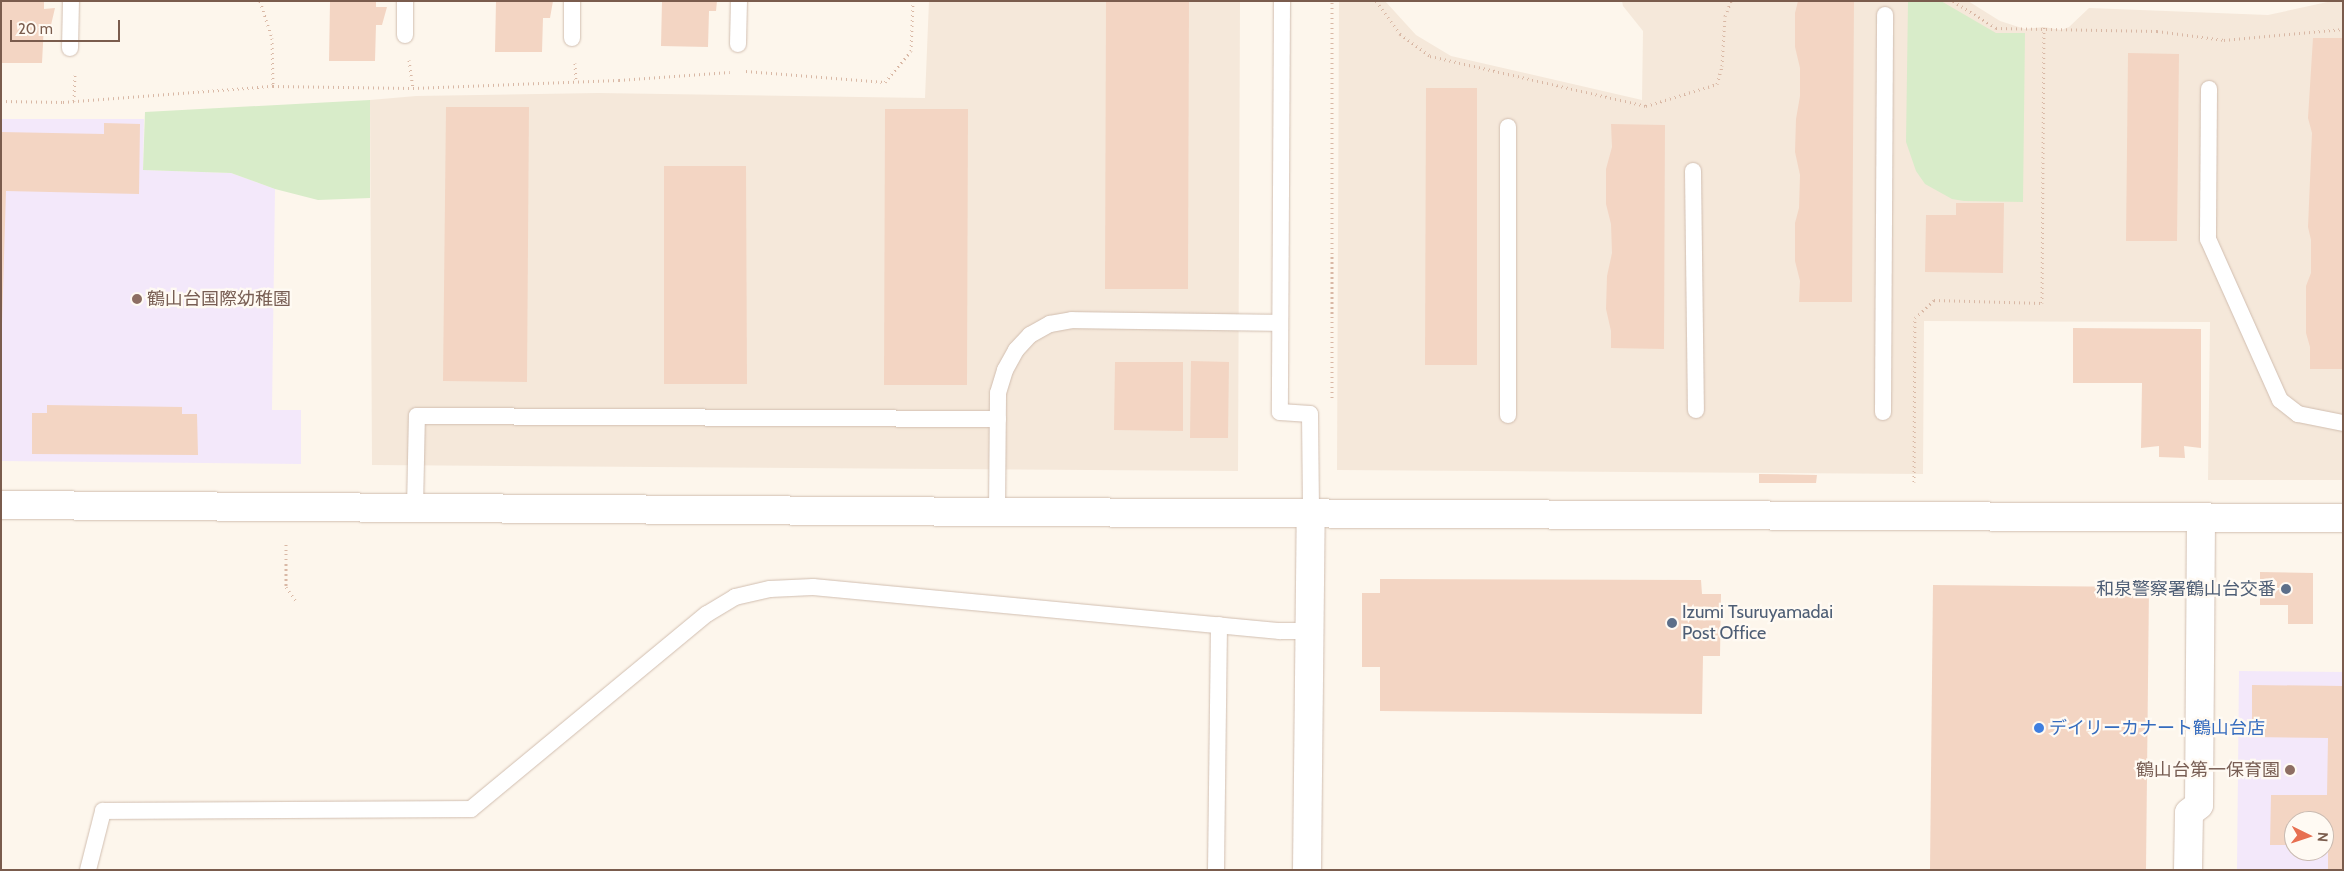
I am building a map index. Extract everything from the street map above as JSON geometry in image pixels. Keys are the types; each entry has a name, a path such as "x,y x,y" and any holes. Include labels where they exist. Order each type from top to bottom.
{"street":[{"path":"1,505 2343,518"},
{"path":"1307,870 1310,513"},
{"path":"2188,870 2188,813 2199,805 2201,517"}],"lane":[{"path":"70,48 71,1"},
{"path":"405,1 405,35"},
{"path":"572,1 572,38"},
{"path":"738,44 739,1"},
{"path":"1282,1 1280,412 1310,414 1310,513"},
{"path":"1882,412 1885,16"},
{"path":"2209,89 2208,239 2280,400 2298,414 2343,423"},
{"path":"1508,127 1508,415"},
{"path":"1694,171 1696,410"},
{"path":"997,512 998,393 1005,370 1016,350 1030,335 1050,324 1072,320 1280,323"},
{"path":"415,508 417,416 998,419"},
{"path":"88,870 103,811 471,809 708,614 736,597 770,589 813,587 1280,631 1310,631"},
{"path":"1216,870 1219,625"}],"path":[{"path":"260,1 272,38 273,86"},
{"path":"1,101 63,102 273,86 413,88 619,80 737,71 778,72 885,82 911,51 913,1"},
{"path":"1332,1 1332,407"},
{"path":"1376,1 1400,34 1430,56 1646,106 1717,84 1722,66 1725,16 1730,1"},
{"path":"1953,1 1996,28 2157,30 2224,40 2343,30"},
{"path":"1914,482 1915,318 1934,300 2042,303 2044,28"},
{"path":"286,544 286,587 295,600"}],"shaded area":[{"path":"929,1 1240,1 1238,471 372,465 370,100 416,96 598,93 925,98"},
{"path":"1339,1 1385,1 1416,35 1451,56 1642,100 1643,31 1623,6 1622,1 1968,1 2000,21 2025,29 2044,27 2061,30 2069,27 2089,8 2268,15 2332,1 2343,1 2343,480 2208,480 2210,322 1924,321 1923,474 1337,470"},
{"name":"鶴山台国際幼稚園","path":"1,119 144,119 143,170 231,173 275,189 272,410 301,410 301,464 1,461"},
{"name":"鶴山台第一保育園","path":"2239,671 2343,672 2343,870 2237,870"}],"green space":[{"path":"1908,1 1941,1 1996,33 2025,33 2023,202 1952,199 1925,184 1916,171 1906,142"},
{"path":"370,100 370,198 318,200 275,189 231,173 143,170 145,112"}],"building":[{"path":"1,1 44,1 44,9 55,8 51,25 44,24 42,63 1,63"},
{"path":"330,1 376,1 376,7 387,7 382,25 376,25 375,61 329,61"},
{"path":"496,1 553,1 550,18 543,18 542,52 495,52"},
{"path":"662,1 717,1 716,11 709,11 708,47 661,46"},
{"path":"1106,1 1189,1 1188,289 1105,289"},
{"path":"1798,1 1854,1 1852,302 1799,302 1800,281 1795,261 1795,223 1799,208 1800,175 1795,152 1796,119 1800,96 1800,68 1795,47 1795,13"},
{"path":"2313,38 2343,38 2343,369 2310,369 2310,347 2306,333 2306,286 2311,273 2311,240 2308,227 2312,133 2308,118"},
{"path":"2128,53 2179,54 2177,241 2126,241"},
{"path":"1426,88 1477,88 1477,365 1425,365"},
{"path":"446,107 529,107 527,382 443,381"},
{"path":"885,109 968,109 967,385 884,385"},
{"path":"104,123 140,124 139,194 6,191 1,358 1,132 104,134"},
{"path":"1611,124 1665,125 1664,349 1611,348 1611,331 1606,309 1607,276 1612,253 1611,224 1606,204 1606,169 1612,147"},
{"path":"664,166 746,166 747,384 664,384"},
{"path":"1956,203 2004,203 2003,273 1925,272 1926,215 1956,215"},
{"path":"2073,328 2201,329 2201,448 2184,446 2185,458 2159,457 2159,446 2141,448 2142,383 2073,383"},
{"path":"1191,361 1229,362 1228,438 1190,438"},
{"path":"1115,362 1183,362 1183,431 1114,430"},
{"path":"47,405 182,407 182,414 197,414 198,455 32,454 32,413 47,413"},
{"path":"1759,474 1817,475 1816,483 1759,483"},
{"name":"和泉警察署鶴山台交番","path":"2260,572 2313,573 2313,624 2288,624 2288,605 2260,605"},
{"path":"1380,579 1701,580 1702,594 1721,594 1720,656 1703,656 1702,714 1380,711 1380,667 1362,667 1362,593 1380,593"},
{"name":"デイリーカナート鶴山台店","path":"1933,585 2149,587 2146,870 1930,870"},
{"path":"2252,685 2343,686 2343,870 2328,870 2328,861 2334,861 2334,811 2284,811 2284,845 2270,845 2271,795 2327,795 2328,738 2252,737"}],"place":[{"name":"鶴山台国際幼稚園","path":"137,299"},
{"name":"和泉警察署鶴山台交番","path":"2286,589"},
{"name":"Izumi Tsuruyamadai Post Office","path":"1672,623"},
{"name":"デイリーカナート鶴山台店","path":"2039,728"},
{"name":"鶴山台第一保育園","path":"2290,770"}]}
